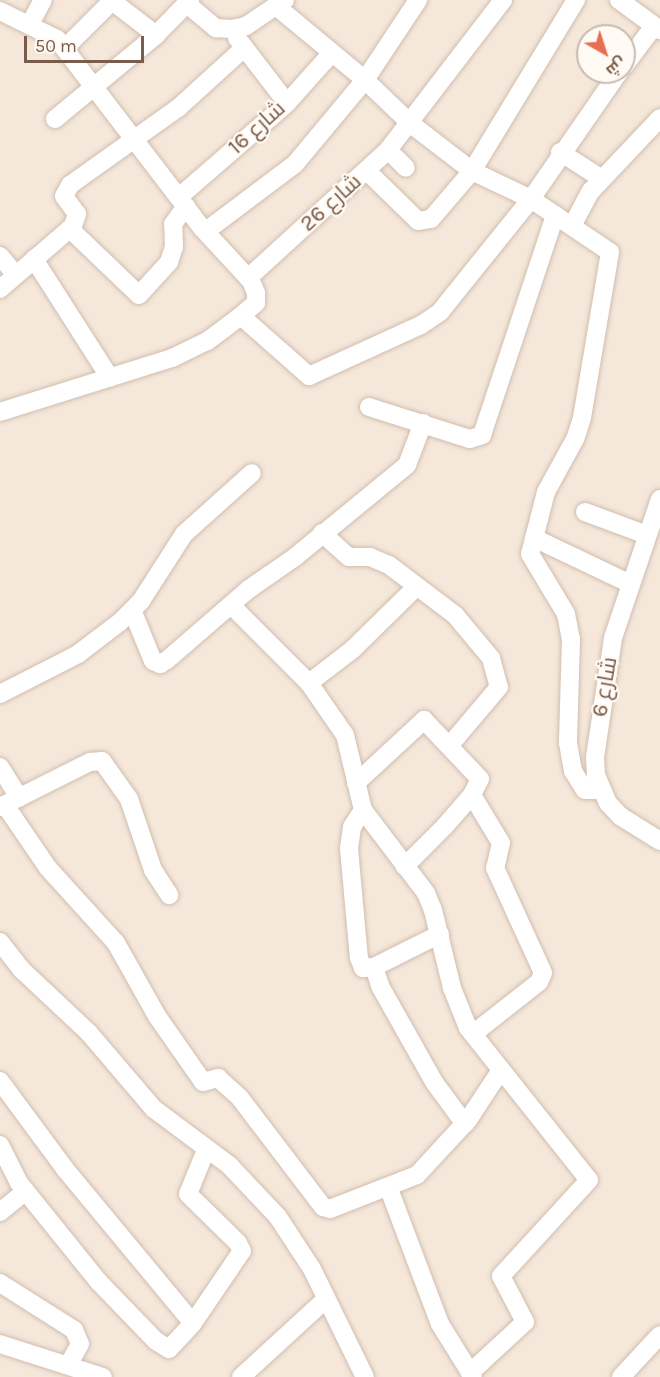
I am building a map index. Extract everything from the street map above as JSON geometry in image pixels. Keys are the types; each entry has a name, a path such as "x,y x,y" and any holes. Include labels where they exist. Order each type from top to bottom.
{"street":[{"path":"30,24 43,0"},
{"path":"65,48 112,0 156,35"},
{"path":"206,231 295,164 365,80 418,0"},
{"name":"شارع 26","path":"248,278 388,150 411,124 503,0"},
{"path":"367,171 423,223 472,171 576,0"},
{"path":"55,119 97,87 156,35 189,2 216,28 231,29 246,26 281,3 330,55 365,80 411,124 472,171 531,199 607,248 611,255 582,418 575,439 546,492 530,554 562,605 571,639 568,743 573,771 585,790 602,790 620,816 658,837"},
{"path":"631,4 657,28 636,52"},
{"path":"0,11 30,24 65,48 206,231 248,278 256,293 255,303 241,316 207,341 172,358 0,412"},
{"path":"231,29 287,103"},
{"path":"0,289 70,229 78,219 64,196 70,185 202,88 244,48"},
{"name":"شارع 16","path":"183,201 287,103 330,55"},
{"path":"241,316 305,375 314,375 422,325 440,312 531,199 560,152 610,84"},
{"path":"572,226 602,179 660,118"},
{"path":"388,150 406,168"},
{"path":"560,152 602,179"},
{"path":"70,229 139,295 169,262 174,247 173,224 183,201"},
{"path":"369,407 470,439 482,435 555,215"},
{"path":"0,256 15,274"},
{"path":"34,259 110,378"},
{"path":"132,610 150,656 160,664 406,465 423,423"},
{"path":"0,694 78,654 132,610 184,534 252,473"},
{"name":"شارع 6","path":"602,790 595,757 613,638 631,584 652,533 660,499"},
{"path":"585,512 652,533"},
{"path":"322,533 342,554 380,559 464,625 491,658 499,683 495,693 450,746"},
{"path":"534,538 631,584"},
{"path":"309,682 353,649 416,587"},
{"path":"231,605 309,682 345,735 363,810 426,893 440,934 452,988 473,1034 590,1180 501,1276 525,1322 472,1375 440,1324 389,1189"},
{"path":"356,783 424,720 480,779 472,795 405,866"},
{"path":"8,803 90,762 107,764 129,799 153,870 169,895"},
{"path":"0,767 8,803 48,868 116,943 157,1016 203,1082 218,1078 240,1098 323,1207 330,1209 389,1189 417,1175 435,1160 465,1124 501,1070"},
{"path":"472,795 501,843 495,868 543,973 539,982 473,1034"},
{"path":"363,810 352,827 349,849 359,958 363,968 374,967 440,934"},
{"path":"0,942 22,970 89,1033 154,1109 248,1182 278,1216 326,1299 366,1376"},
{"path":"374,967 380,986 434,1082 465,1124"},
{"path":"0,1081 65,1169 193,1323"},
{"path":"0,1145 25,1192 111,1297 156,1341 169,1349 193,1323 242,1251 238,1242 188,1194 206,1150"},
{"path":"0,1212 25,1192"},
{"path":"0,1283 74,1330 80,1344 69,1364"},
{"path":"241,1377 326,1299"},
{"path":"621,1377 660,1335"},
{"path":"0,1344 69,1364 103,1377"}],"shaded area":[{"path":"0,0 660,0 660,1377 0,1377"}]}
